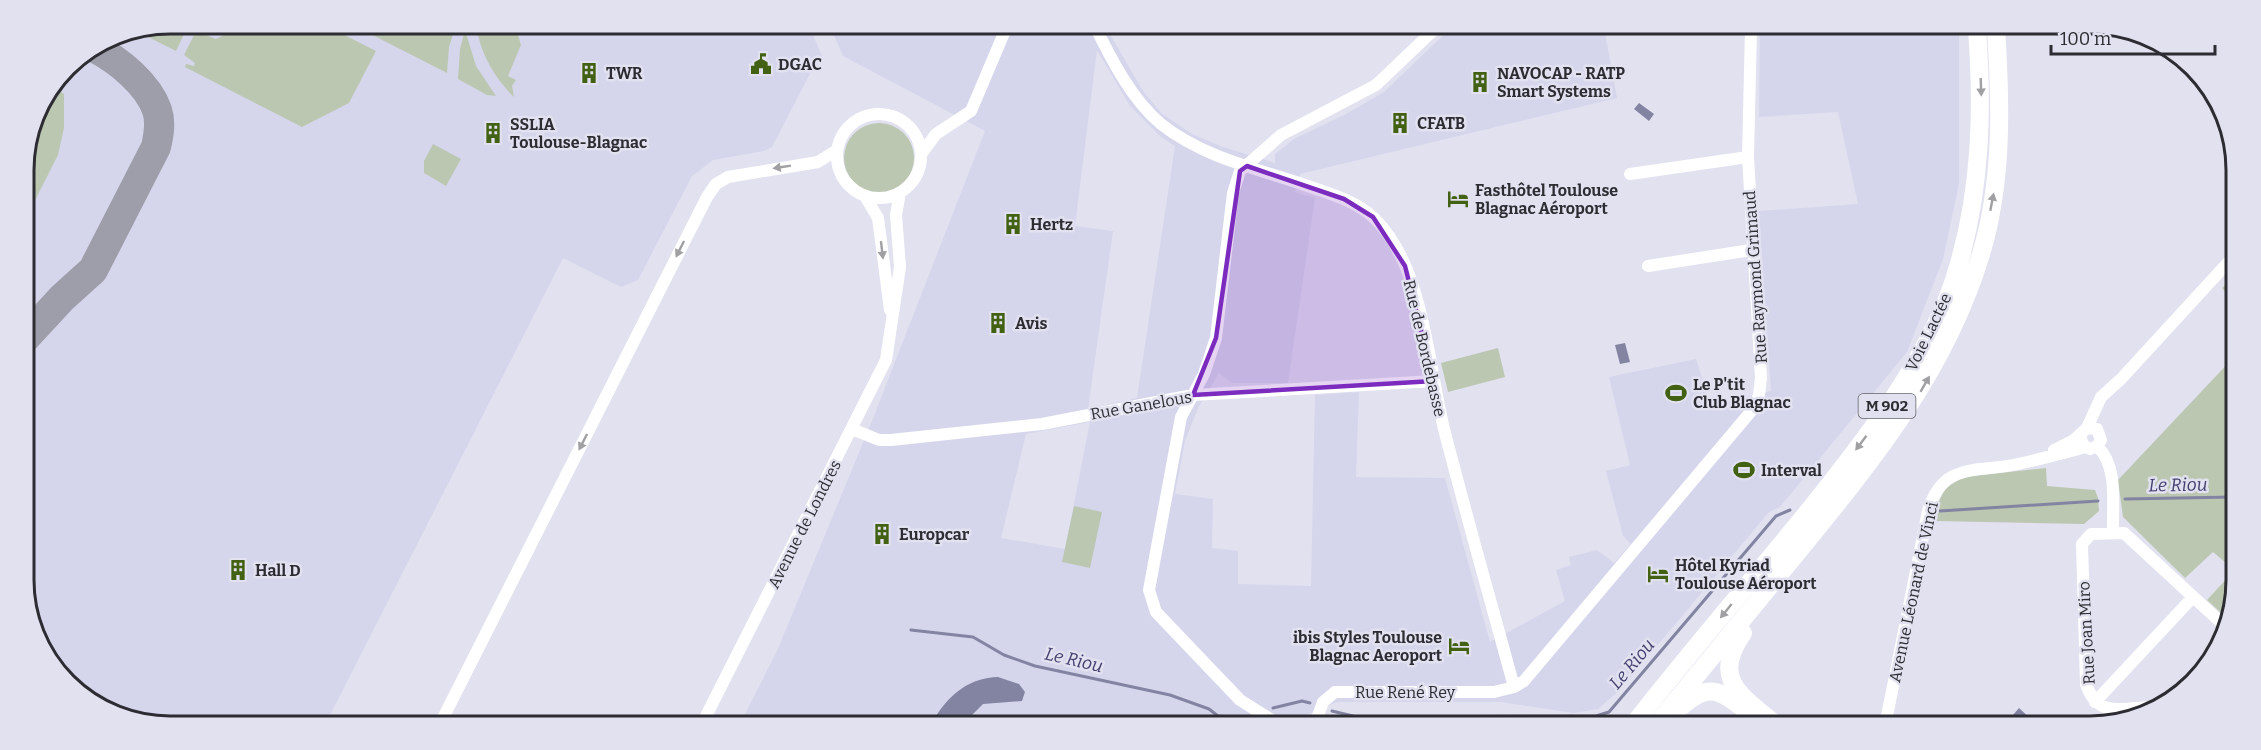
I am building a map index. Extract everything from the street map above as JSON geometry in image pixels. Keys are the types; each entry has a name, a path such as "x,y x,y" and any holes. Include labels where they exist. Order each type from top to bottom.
{"highway":[{"name":"Voie Lactée","path":"1638,715 1846,464 1902,384 1940,314 1958,270 1977,181 1981,89 1977,34"},
{"name":"Voie Lactée","path":"1664,715 1815,531 1920,392 1942,354 1982,253 1994,192 1999,132 1996,34"},
{"path":"1765,715 1733,686 1729,675 1732,648 1815,531"},
{"path":"1673,715 1696,694 1706,692 1718,693 1730,699 1750,715"}],"street":[{"path":"1254,715 1248,706 1156,612 1149,590 1181,417 1204,374 1216,338 1233,193 1240,171 1292,127 1376,85 1429,34"},
{"name":"Rue Raymond Grimaud","path":"1514,687 1530,676 1754,409 1761,378 1751,250 1748,157 1751,34"},
{"path":"936,134 912,129 890,114 876,113 863,116 844,132 837,150 838,167 851,188 865,196 885,198 900,193 916,178 922,153 936,134 971,111 1003,35"},
{"name":"Rue de Bordebasse","path":"1100,35 1130,88 1159,123 1194,145 1247,166 1344,199 1373,217 1399,252 1409,277 1464,507 1514,687"},
{"path":"912,129 919,140 922,153"},
{"path":"444,716 697,216 716,184 740,174 818,162 837,150"},
{"path":"1630,174 1748,157"},
{"name":"Avenue de Londres","path":"706,716 886,360 900,267 896,215 900,193"},
{"name":"Avenue de Londres","path":"865,196 878,218 893,321"},
{"path":"1648,266 1751,250"},
{"path":"2220,621 2124,533 2113,533 2109,459 2090,437 2101,397 2121,380 2226,265"},
{"name":"Rue Ganelous","path":"852,429 879,440 931,436 1042,424 1192,395 1434,381"},
{"name":"Avenue Léonard de Vinci","path":"1886,715 1933,496 1945,481 1968,469 2009,466 2034,460 2090,437"},
{"name":"Rue Joan Miro","path":"2113,533 2091,534 2082,544 2086,684 2095,702 2114,709 2132,708"},
{"path":"436,716 514,563 528,552"},
{"path":"2095,702 2193,597"},
{"name":"Rue René Rey","path":"1318,715 1323,702 1335,692 1340,691 1494,692 1514,687"},
{"path":"1248,706 1264,715"}],"highlighted area":[{"path":"1247,166 1277,175 1344,199 1373,217 1405,266 1434,381 1193,395 1216,338 1240,171"}],"shaded area":[{"path":"1444,34 1605,34 1617,98 1300,174 1294,192 1315,198 1288,383 1232,383 1219,373 1198,408 1185,441 1175,494 1213,499 1212,548 1238,551 1238,584 1311,586 1315,395 1359,392 1356,477 1445,478 1490,642 1565,601 1556,570 1571,565 1569,557 1597,550 1614,563 1631,544 1623,536 1606,471 1630,465 1609,377 1696,359 1711,406 1771,391 1759,211 1858,204 1838,112 1759,117 1760,34 1959,34 1959,184 1943,259 1907,352 1780,507 1769,512 1621,689 1598,709 1574,713 1501,702 1337,702 1306,715 744,716 777,651 872,421 985,131 843,56 834,35 1110,35 1143,91 1161,113 1192,134 1223,147 1275,163 1275,154 1294,139 1346,114 1384,92","holes":["1097,50 1130,106 1161,137 1175,146 1137,398 1088,409 1113,231 1075,226","1090,422 1065,549 1001,538 1026,434"]},
{"path":"162,35 813,35 823,58 816,62 772,147 764,151 713,160 692,176 638,280 621,287 563,258 330,716 171,716 153,714 119,705 103,697 74,676 53,647 45,631 37,606 34,579 35,162 39,135 49,110 57,95 81,68 95,57 119,45 144,37"},
{"path":"1639,103 1654,114 1649,121 1634,109"},
{"path":"1625,343 1630,362 1620,364 1615,345"},
{"path":"998,677 1019,684 1025,692 1022,701 983,704 971,716 936,716 948,700 962,688 988,678"},
{"path":"2019,708 2027,715 2013,715"}],"green space":[{"path":"184,35 176,51 147,37"},
{"path":"194,35 206,35 216,39 224,35 344,35 376,51 349,103 302,127 185,67 186,64 194,66 195,63 184,55"},
{"path":"372,35 453,35 449,47 447,73"},
{"path":"464,35 466,35 476,66 496,96 487,95 458,79 460,49"},
{"path":"478,35 518,35 521,45 508,76 516,80 512,86 514,97 492,69"},
{"path":"60,91 64,94 64,128 58,155 35,200 35,162 39,135 49,110"},
{"path":"879,123 892,126 904,133 911,145 914,158 911,171 904,183 892,190 879,193 866,190 854,183 847,171 844,158 847,145 854,133 866,126"},
{"path":"433,144 461,159 446,186 424,173 424,161"},
{"path":"1498,348 1505,377 1448,392 1441,363"},
{"path":"2226,365 2226,563 2213,552 2185,578 2123,517 2118,480"},
{"path":"2046,468 2047,486 2095,490 2099,511 2084,524 1935,521 1945,488 1964,477"},
{"path":"1074,506 1102,512 1090,568 1062,562"},
{"path":"2226,580 2222,614 2207,600"}],"waterway":[{"name":"Le Riou","path":"2125,499 2226,497"},
{"name":"Le Riou","path":"1940,511 2098,501"},
{"name":"Le Riou","path":"1598,715 1609,712 1776,516 1790,510"},
{"name":"Le Riou","path":"911,630 973,637 1004,655 1035,666 1170,695 1209,709 1217,715"},
{"name":"Le Riou","path":"1273,708 1302,701 1310,703"},
{"name":"Le Riou","path":"1332,711 1350,715"}],"taxiway":[{"path":"35,328 62,298 93,270 156,147 159,119 153,100 131,74 103,53"}],"place":[{"name":"DGAC","path":"761,64"},
{"name":"TWR","path":"589,73"},
{"name":"NAVOCAP - RATP Smart Systems","path":"1480,82"},
{"name":"CFATB","path":"1400,123"},
{"name":"SSLIA Toulouse-Blagnac","path":"493,133"},
{"name":"Fasthôtel Toulouse Blagnac Aéroport","path":"1458,199"},
{"name":"Hertz","path":"1013,224"},
{"name":"Avis","path":"998,323"},
{"name":"Le P'tit Club Blagnac","path":"1676,393"},
{"name":"Interval","path":"1744,470"},
{"name":"Europcar","path":"882,534"},
{"name":"Hall D","path":"238,570"},
{"name":"Hôtel Kyriad Toulouse Aéroport","path":"1658,574"},
{"name":"ibis Styles Toulouse Blagnac Aeroport","path":"1459,646"}]}
